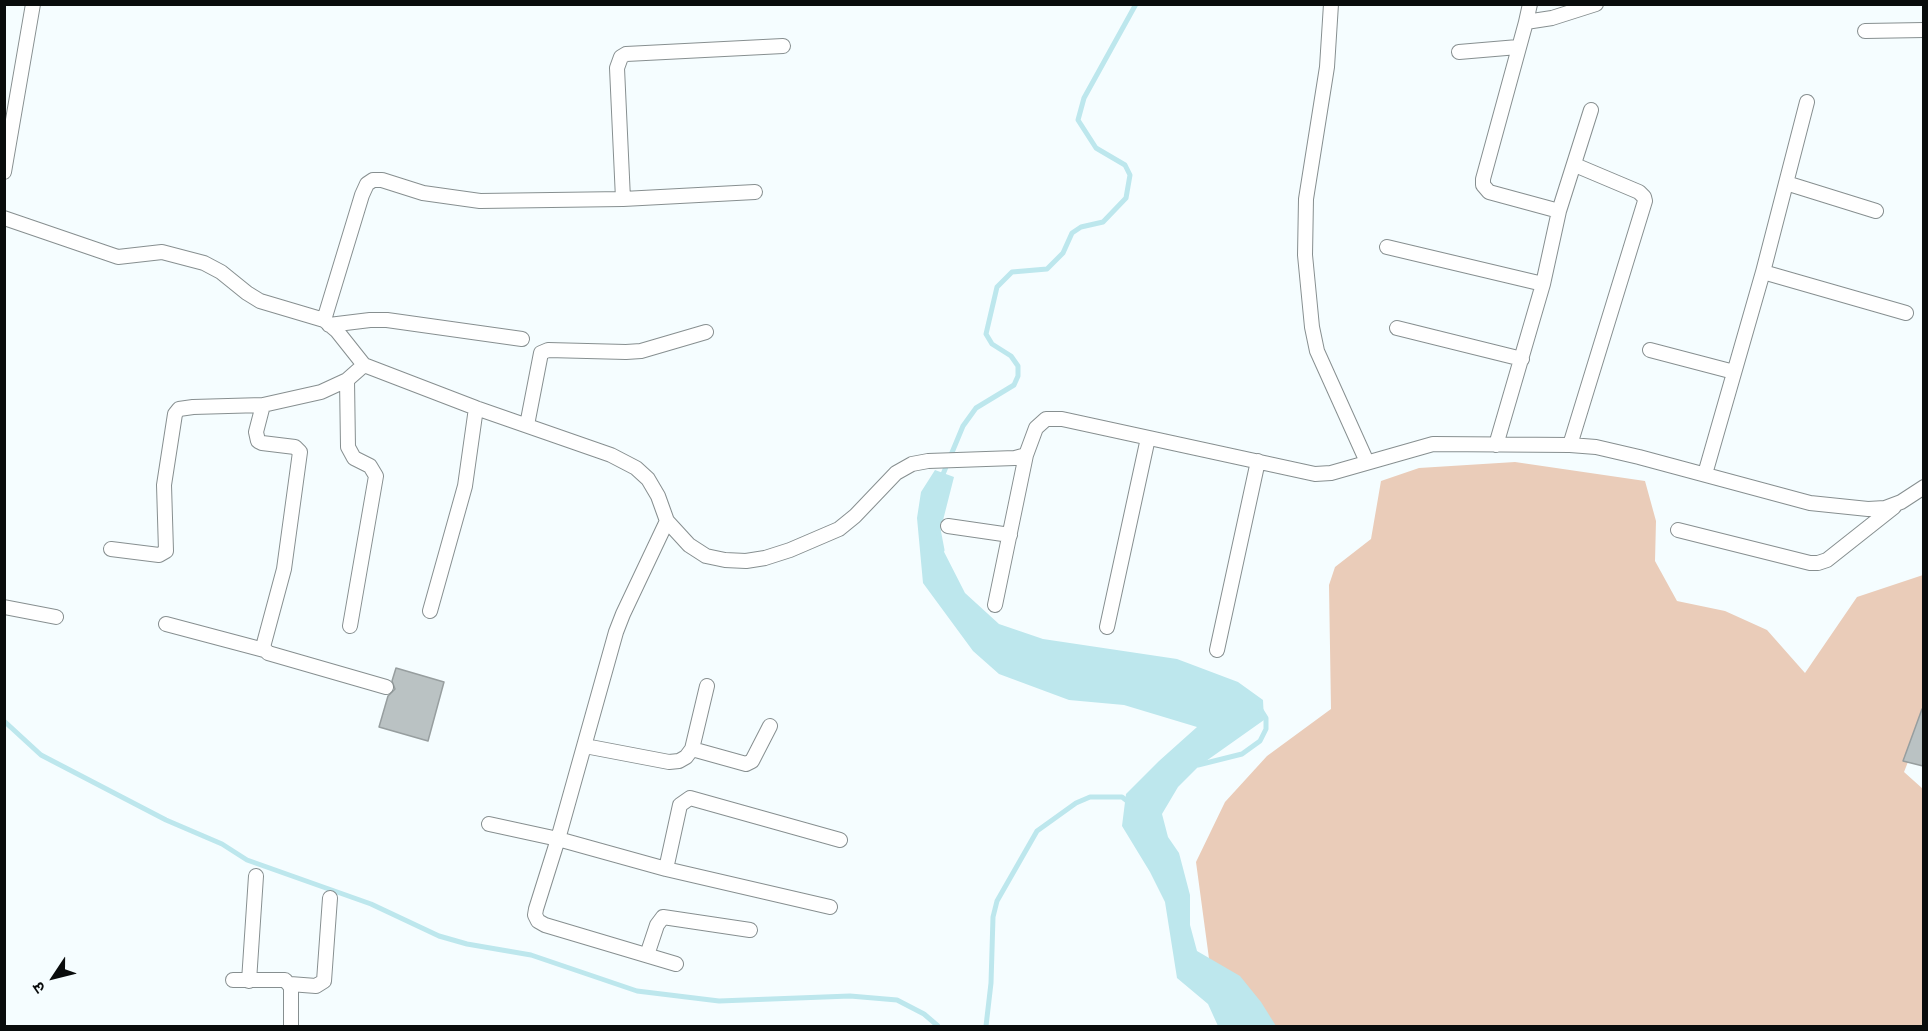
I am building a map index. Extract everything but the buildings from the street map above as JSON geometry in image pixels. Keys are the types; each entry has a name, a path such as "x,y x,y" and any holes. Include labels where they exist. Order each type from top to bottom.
{"street":[{"path":"4,171 33,4"},
{"path":"1331,4 1328,67 1306,199 1305,255 1312,327 1317,351 1367,462"},
{"path":"1530,4 1482,179 1483,185 1489,192 1559,211"},
{"path":"1526,22 1552,18 1596,4"},
{"path":"1865,31 1923,30"},
{"path":"623,199 617,69 621,57 626,54 783,46"},
{"path":"1459,52 1518,47"},
{"path":"1705,474 1763,272 1807,102"},
{"path":"1496,445 1543,284 1559,211 1591,110"},
{"path":"1570,446 1645,201 1639,192 1575,165"},
{"path":"327,322 362,195 367,184 373,180 382,180 432,195 480,201 623,199 755,192"},
{"path":"1786,183 1876,211"},
{"path":"4,218 118,257 162,252 191,258 221,272 247,294 260,301 327,322 387,320 522,339"},
{"path":"1387,247 1543,284"},
{"path":"1763,272 1906,313"},
{"path":"327,322 364,364 476,408 611,455 636,468 648,479 658,496 667,521 689,545 706,556 725,560 746,561 765,558 838,529 855,516 896,473 912,464 928,461 1015,458 1026,455"},
{"path":"1397,328 1522,358"},
{"path":"527,425 541,353 548,351 641,351 706,332"},
{"path":"1650,350 1734,372"},
{"path":"111,549 159,555 166,551 164,485 175,414 179,410 193,407 263,405 321,392 347,380 364,364"},
{"path":"347,380 348,447 354,458 370,466 376,477 350,627"},
{"path":"263,405 256,432 258,441 295,447 300,452 284,569 262,645 264,650"},
{"path":"430,611 465,486 476,408"},
{"path":"995,605 1026,455 1036,428 1046,419 1062,419 1315,474 1331,473 1433,444 1596,447 1810,503 1868,509 1885,508 1901,502"},
{"path":"1107,627 1148,438"},
{"path":"1217,650 1258,461"},
{"path":"1678,530 1810,563 1818,563 1827,560 1923,487"},
{"path":"667,521 623,615 611,650 535,915 538,921 545,925 676,964"},
{"path":"948,526 1010,535"},
{"path":"4,607 56,617"},
{"path":"166,624 264,650 386,687"},
{"path":"585,746 669,762 679,761 686,757 692,749 707,686"},
{"path":"692,749 746,764 752,760 770,726"},
{"path":"666,869 680,805 690,798 840,840"},
{"path":"489,824 558,839 666,869 830,907"},
{"path":"249,981 256,876"},
{"path":"233,980 282,979 290,984 316,986 324,981 330,898"},
{"path":"647,955 657,925 663,917 750,930"},
{"path":"290,984 291,1026"}],"shaded area":[{"path":"1515,462 1645,481 1656,521 1655,561 1677,601 1725,611 1767,630 1805,673 1857,597 1923,575 1923,724 1904,772 1923,789 1923,1026 1255,1026 1210,966 1196,862 1225,802 1267,756 1331,709 1329,585 1335,567 1371,539 1381,481 1419,468"}],"water":[{"path":"935,470 954,477 938,540 965,593 999,624 1043,639 1177,659 1238,682 1263,700 1264,720 1199,766 1178,787 1162,814 1168,837 1179,853 1190,895 1190,925 1197,951 1240,976 1261,1002 1276,1026 1218,1026 1208,1004 1177,978 1165,902 1122,826 1126,794 1197,727 1124,705 1069,700 999,674 973,651 923,583 917,518 921,492"}],"waterway":[{"path":"941,479 963,426 976,408 1014,385 1018,376 1018,366 1011,356 992,344 986,334 997,287 1012,272 1047,269 1063,253 1072,233 1081,227 1103,222 1126,198 1130,175 1125,165 1096,148 1078,120 1084,98 1136,4"},
{"path":"938,529 942,550"},
{"path":"1198,765 1242,754 1260,741 1266,729 1266,718 1261,710"},
{"path":"4,721 41,755 166,820 222,844 247,860 371,904 439,936 467,944 531,955 637,991 719,1001 850,996 897,1000 924,1014 938,1026"},
{"path":"986,1026 991,983 993,917 997,901 1037,831 1076,803 1090,797 1122,797 1131,804"}]}
